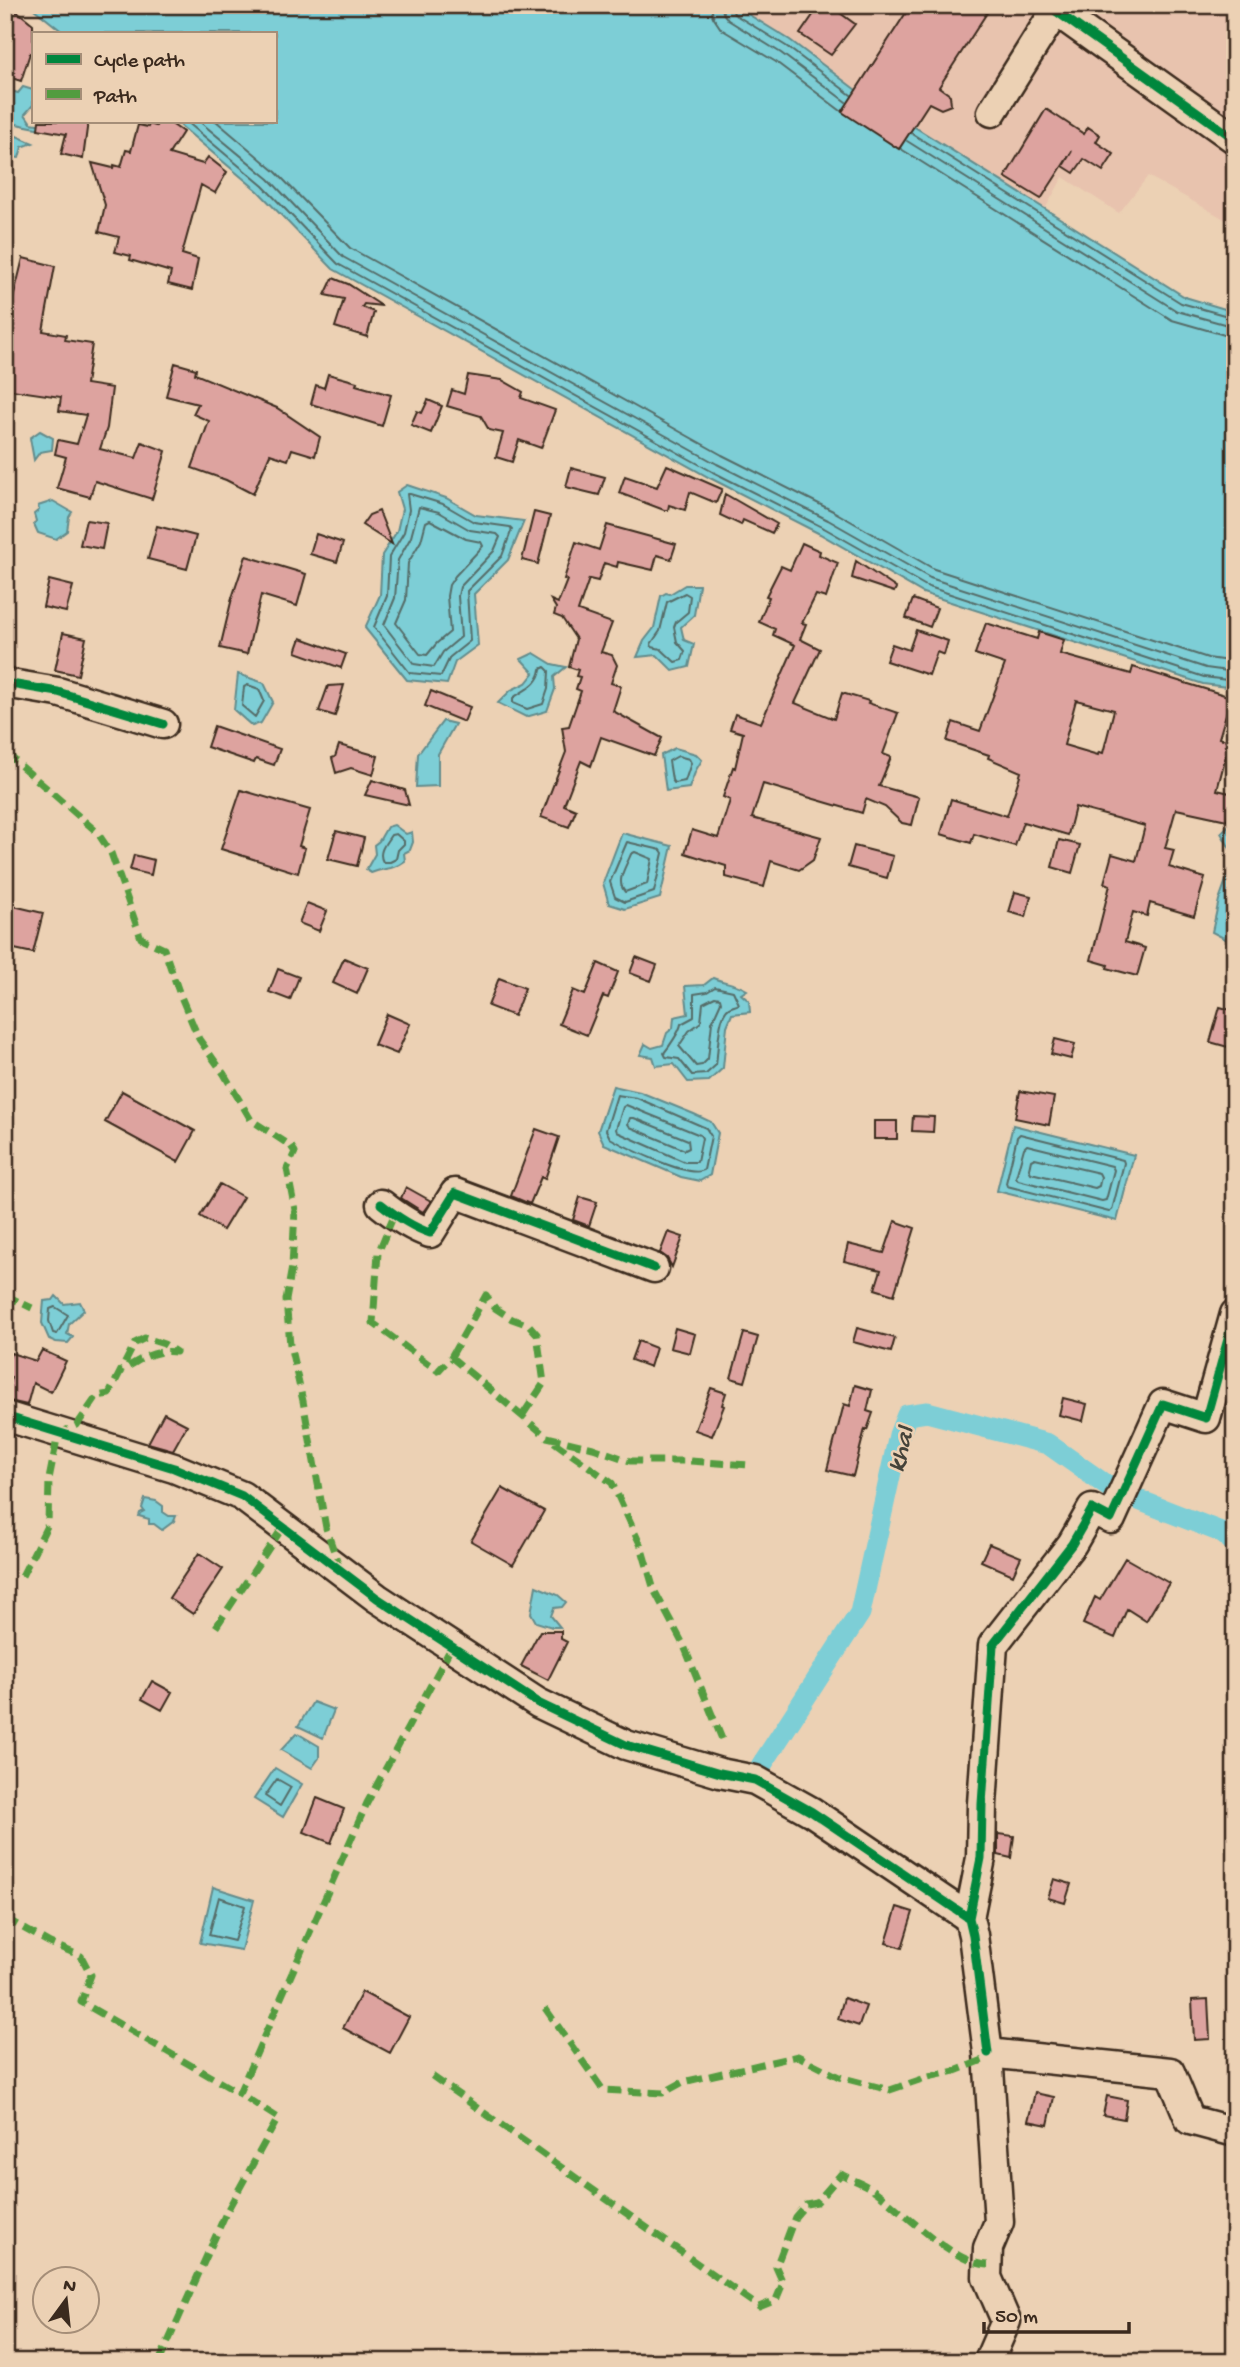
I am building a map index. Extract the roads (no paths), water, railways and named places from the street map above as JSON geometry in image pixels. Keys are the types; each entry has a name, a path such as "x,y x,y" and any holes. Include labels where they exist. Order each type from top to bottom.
{"street":[{"path":"992,112 1058,8 1235,139"},
{"path":"5,683 58,692 163,723"},
{"path":"381,1204 394,1215 430,1233 455,1193 654,1268"},
{"path":"990,2358 1006,2322 987,2277 988,2248 999,2222 988,2053 969,1918 981,1858 993,1645 1072,1544 1092,1509 1111,1519 1163,1405 1206,1418 1235,1314"},
{"path":"5,1416 174,1468 242,1496 377,1598 538,1703 626,1745 720,1773 755,1780 812,1811 969,1918"},
{"path":"988,2053 1170,2072 1190,2120 1235,2132"}],"water":[{"path":"29,5 733,5 790,40 856,90 1185,297 1235,312 1235,688 1203,684 923,593 820,534 710,478 333,269 258,191 176,122 276,122 276,32 63,32"},
{"path":"23,87 32,90 32,106 25,114 31,123 44,125 42,129 16,124 14,135 33,143 22,147 19,158 12,157 5,161 5,117 9,115 10,104 5,101 5,89 18,93"},
{"path":"40,431 53,438 52,450 40,452 34,460 30,438"},
{"path":"407,485 446,498 476,515 524,521 508,560 474,594 478,645 455,662 447,684 407,680 365,628 380,595 382,555 397,531 402,509 397,492"},
{"path":"53,501 72,512 67,531 56,539 38,533 34,524 34,514 39,510 38,506"},
{"path":"685,585 699,585 694,615 681,627 684,640 694,644 689,667 673,671 657,655 637,657 654,628 661,596"},
{"path":"534,653 552,664 566,667 554,677 555,689 547,711 526,717 498,703 511,690 526,683 534,673 521,659"},
{"path":"238,674 264,683 273,702 261,723 252,726 234,710"},
{"path":"443,721 455,724 438,754 438,786 416,787 418,754"},
{"path":"675,748 696,754 702,760 689,788 666,791 661,755"},
{"path":"1235,819 1235,944 1212,932 1232,852 1221,833"},
{"path":"394,825 406,834 412,832 413,842 410,850 404,853 405,861 392,868 371,873 366,870 375,854 374,845 387,827"},
{"path":"622,833 672,846 660,898 625,909 609,904 603,883"},
{"path":"713,978 747,990 741,994 749,1001 750,1012 732,1014 727,1026 723,1068 709,1081 688,1082 674,1064 656,1066 653,1057 640,1055 645,1044 652,1048 663,1045 667,1033 673,1028 674,1017 688,1014 685,986 704,985"},
{"path":"613,1086 640,1092 711,1122 718,1133 710,1175 700,1181 681,1177 604,1144 598,1131"},
{"path":"1013,1125 1134,1155 1117,1221 997,1191"},
{"path":"56,1296 64,1304 80,1302 84,1310 69,1324 67,1334 73,1337 68,1343 49,1339 42,1323 44,1301 53,1300"},
{"path":"145,1499 156,1501 163,1506 163,1512 176,1516 174,1521 162,1530 149,1524 149,1519 139,1516 144,1511 142,1508"},
{"path":"536,1586 558,1595 566,1602 562,1607 554,1608 551,1616 560,1627 536,1622 531,1613"},
{"path":"313,1702 334,1710 323,1738 298,1726"},
{"path":"297,1733 319,1746 319,1758 312,1768 281,1750"},
{"path":"275,1768 302,1784 283,1817 254,1799"},
{"path":"213,1887 254,1900 241,1950 200,1943"}],"waterway":[{"name":"khal","path":"761,1766 860,1613 899,1435 907,1415 927,1412 1048,1444 1113,1490 1221,1532 1235,1543"}]}
